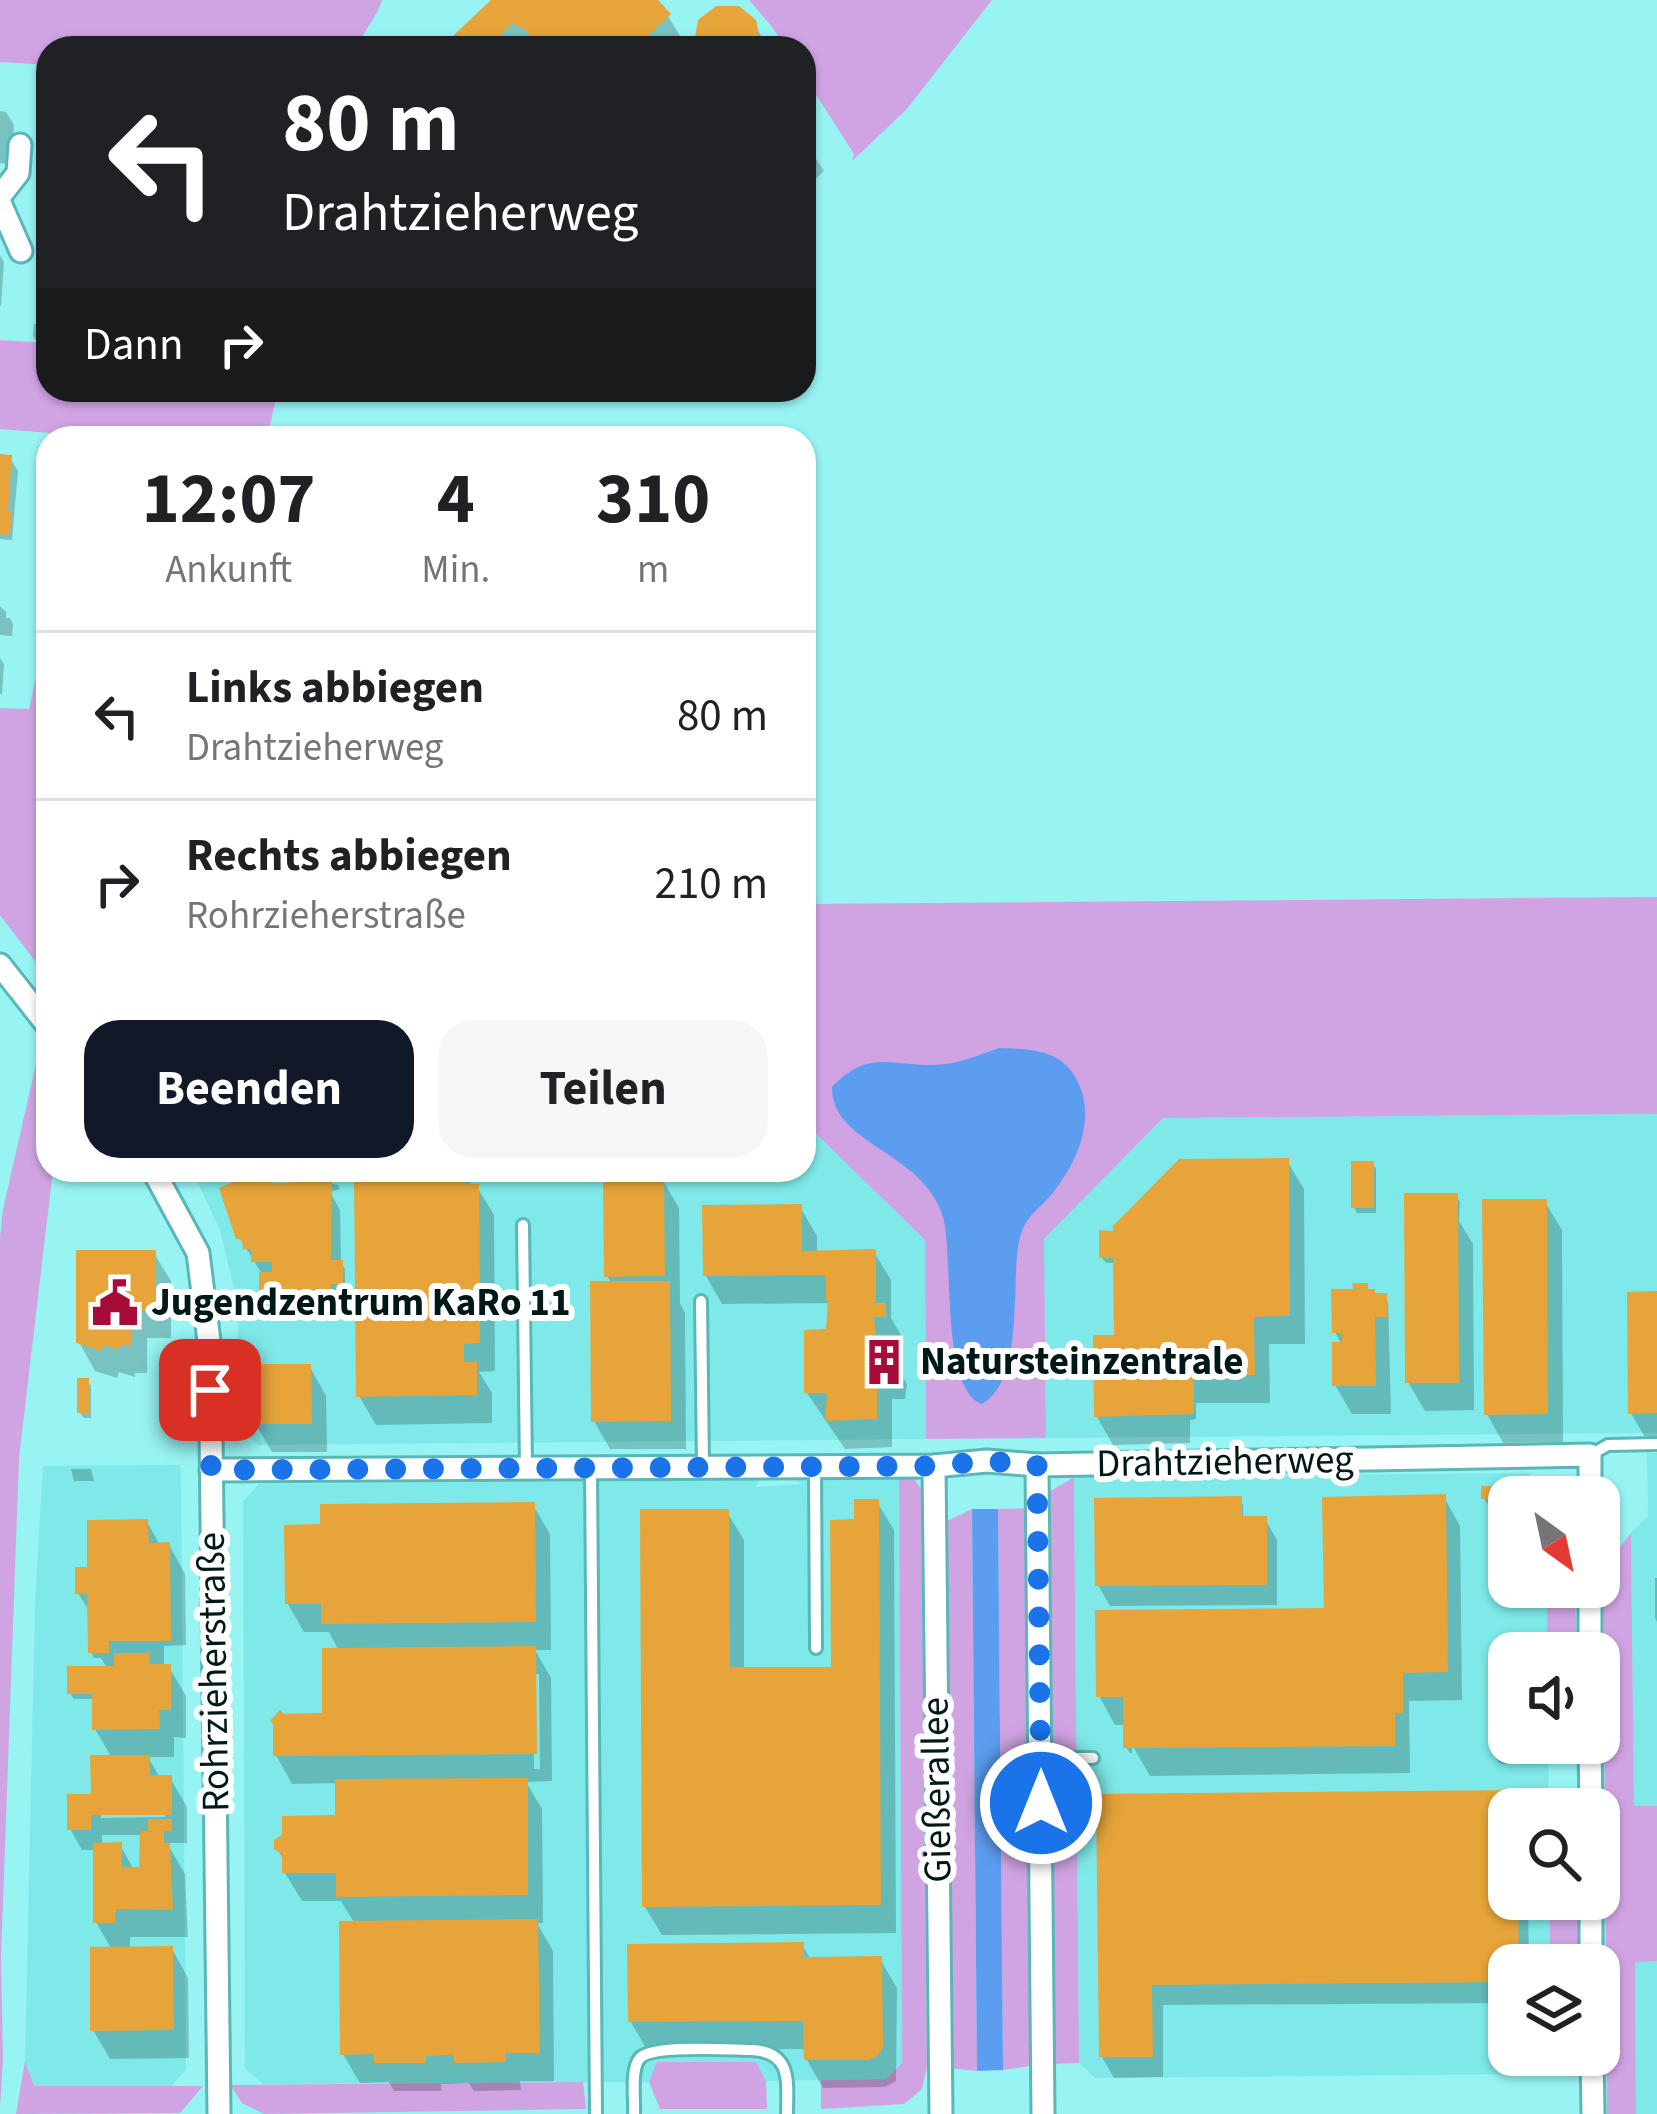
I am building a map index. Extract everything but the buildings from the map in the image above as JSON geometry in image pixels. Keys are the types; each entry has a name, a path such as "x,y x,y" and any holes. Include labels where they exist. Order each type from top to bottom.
{"street":[{"path":"20,145 18,173 0,200 21,251"},
{"path":"0,965 36,1011"},
{"name":"Rohrzieherstraße","path":"160,1182 198,1253 210,1349 219,2114"},
{"path":"1590,1455 1590,1476"},
{"name":"Drahtzieherweg","path":"211,1470 934,1466 987,1461 1037,1465 1590,1455"},
{"path":"1037,1465 1043,2114"},
{"name":"Gießerallee","path":"934,1466 940,2114"},
{"path":"1592,2076 1593,2114"}],"lane":[{"path":"523,1226 526,1469"},
{"path":"701,1301 703,1467"},
{"path":"1590,1455 1608,1445 1657,1444"},
{"path":"815,1467 816,1648"},
{"path":"591,1468 596,2114"},
{"path":"1041,1758 1093,1758"},
{"path":"634,2114 636,2066 643,2056 662,2051 752,2050 777,2057 785,2069 787,2114"}],"shaded area":[{"path":"0,0 382,0 363,36 36,36 36,64 0,62"},
{"path":"749,0 992,0 906,110 852,161 854,154 816,95 816,36 778,36"},
{"path":"0,340 36,342 36,402 275,402 270,426 0,429"},
{"path":"36,678 36,962 0,915 0,708 29,709"},
{"path":"1657,897 1657,1114 1163,1118 1044,1239 1046,1438 926,1439 925,1240 816,1134 816,904"},
{"path":"999,1048 1034,1050 1064,1063 1078,1082 1085,1111 1081,1141 1069,1169 1023,1228 1010,1355 995,1393 982,1404 969,1393 954,1349 946,1236 933,1195 918,1177 846,1122 836,1107 832,1087 868,1064 941,1065"},
{"path":"36,1064 36,1182 52,1182 19,1458 0,2107 0,1237"},
{"path":"1657,1114 1657,1433 1046,1438 1044,1239 1163,1118"},
{"path":"816,1134 925,1240 926,1439 258,1445 241,1430 237,1301 220,1230 198,1182 816,1182"},
{"path":"1647,1453 1657,1453 1657,1806 1634,1806 1631,1533 1648,1516"},
{"path":"181,1465 186,2070 171,2086 33,2086 25,2061 35,1604 43,1466"},
{"path":"1530,1473 1488,1476 1488,1608 1547,1608 1547,1632 1488,1632 1488,1764 1548,1764 1549,1788 1488,1788 1488,1920 1549,1920 1550,1944 1488,1944 1488,2074 1095,2078 1079,2063 1074,1477"},
{"path":"1074,1477 1079,2063 1052,2064 1047,1493"},
{"path":"899,1479 902,2063 886,2079 766,2081 756,2062 657,2062 649,2082 263,2084 245,2068 243,1501 259,1484 759,1480 756,1487 801,1484 795,1480"},
{"path":"899,1479 914,1479 921,1489 927,2066 922,2089 904,2104 821,2109 821,2080 886,2079 902,2063"},
{"path":"1030,1508 1036,2065 1003,2070 998,1509"},
{"path":"972,1509 977,2071 949,2068 941,1524"},
{"path":"972,1509 998,1509 1003,2070 977,2071"},
{"path":"1631,1533 1634,1806 1657,1806 1657,1961 1635,1962 1636,2114 1607,2114 1607,2076 1620,2076 1620,1944 1606,1944 1606,1920 1620,1920 1620,1788 1605,1788 1604,1764 1620,1764 1620,1632 1603,1632 1603,1608 1620,1608 1620,1547"},
{"path":"1547,1608 1576,1608 1576,1632 1547,1632"},
{"path":"1549,1920 1579,1920 1580,1944 1550,1944"},
{"path":"1635,1961 1657,1961 1657,2114 1636,2114"},
{"path":"25,2061 34,2086 203,2086 180,2113 16,2114"},
{"path":"657,2062 756,2062 766,2081 767,2109 660,2109 649,2082"},
{"path":"583,2082 586,2109 264,2114 242,2103 230,2085"}],"place":[{"name":"Jugendzentrum KaRo 11","path":"115,1303"},
{"name":"Natursteinzentrale","path":"884,1362"}],"route":[{"path":"210,1390 211,1470 934,1466 987,1461 1037,1465 1041,1803"}]}
